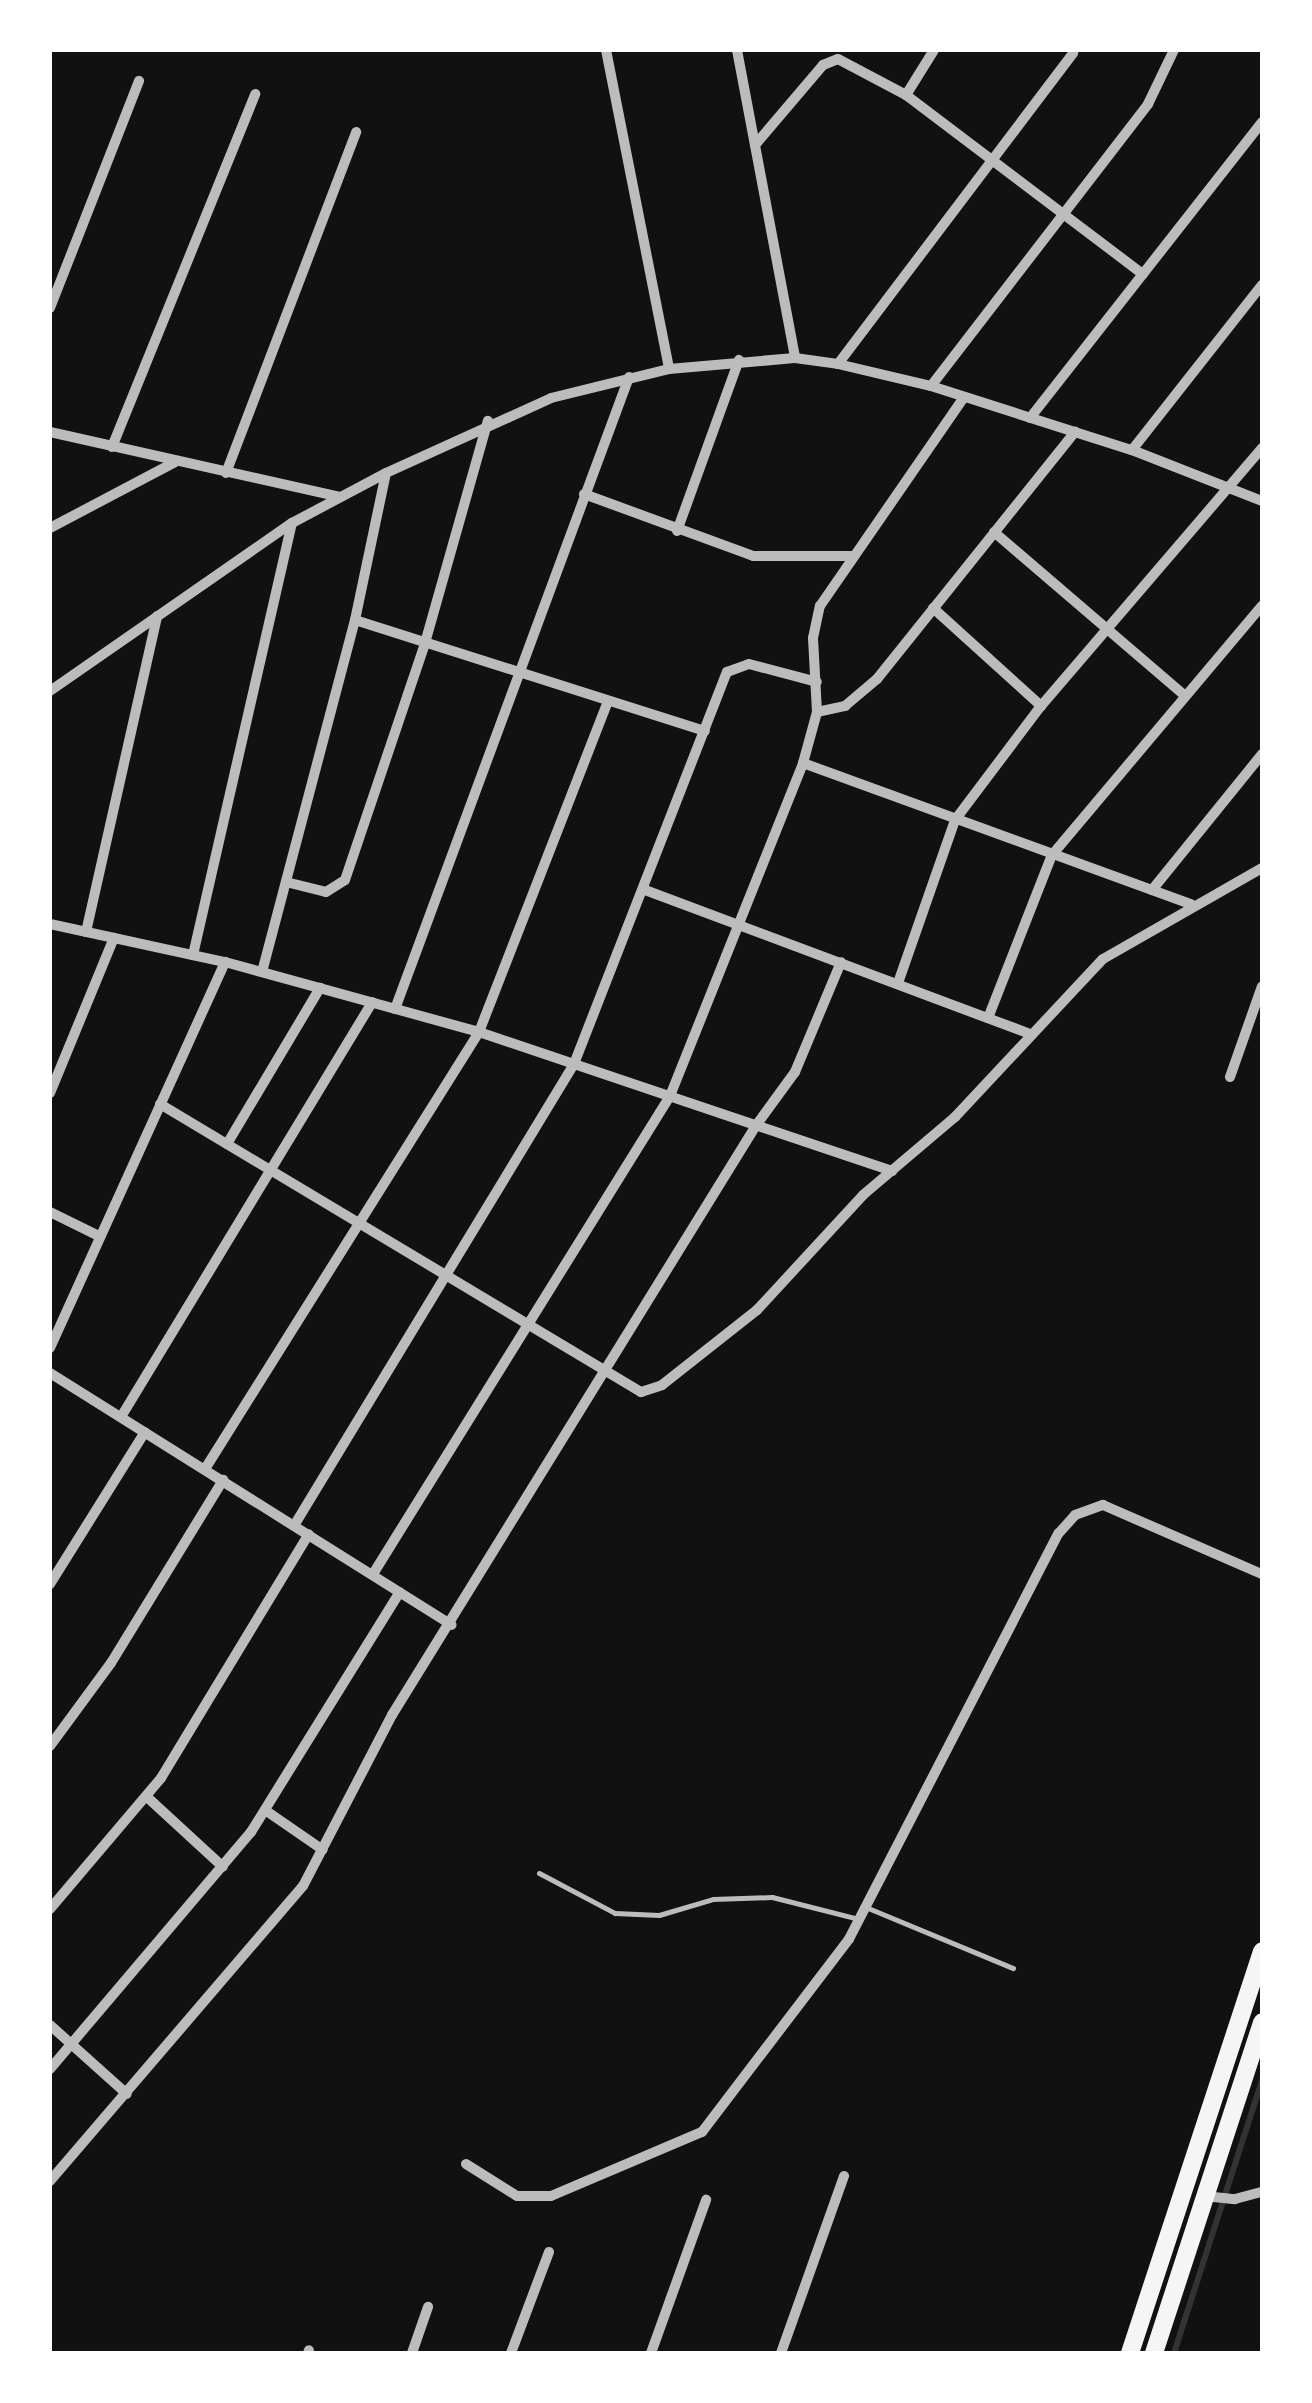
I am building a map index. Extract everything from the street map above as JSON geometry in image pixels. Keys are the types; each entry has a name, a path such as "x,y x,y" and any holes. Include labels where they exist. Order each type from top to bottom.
{"main road":[{"path":"1130,2353 1262,1951"},
{"path":"1154,2353 1262,2022"}],"street":[{"path":"606,50 669,369"},
{"path":"737,50 796,358"},
{"path":"906,95 934,50"},
{"path":"932,386 1159,90 1174,50"},
{"path":"838,364 1072,53"},
{"path":"755,145 831,59 906,95 1143,274"},
{"path":"50,308 139,81"},
{"path":"112,448 255,94"},
{"path":"1030,418 1262,122"},
{"path":"226,473 356,132"},
{"path":"1132,450 1262,286"},
{"path":"50,691 292,523 386,473 488,421 629,377 669,369 738,360 796,358 838,364 932,386 1132,450 1262,501"},
{"path":"677,531 738,360"},
{"path":"396,1009 516,673 629,377"},
{"path":"373,1574 670,1096 742,926 803,763 817,712 816,622 852,556 964,396"},
{"path":"286,882 326,892 345,880 425,643 488,421"},
{"path":"50,432 340,497"},
{"path":"817,712 859,697 1075,432"},
{"path":"898,983 955,820 1041,706 1262,448"},
{"path":"50,528 176,462"},
{"path":"262,972 355,620 386,473"},
{"path":"584,494 753,556 852,556"},
{"path":"193,955 292,523"},
{"path":"994,532 1184,696"},
{"path":"988,1018 1052,855 1262,606"},
{"path":"933,608 1041,706"},
{"path":"86,932 158,614"},
{"path":"355,620 705,731"},
{"path":"295,1524 574,1064 727,672 738,663 816,682"},
{"path":"204,1469 362,1226 478,1032 608,701"},
{"path":"1152,890 1262,754"},
{"path":"803,763 1191,904"},
{"path":"160,1104 603,1375 631,1390 662,1385 757,1310 892,1170 955,1117 1102,960 1191,904 1262,868"},
{"path":"645,890 1032,1035"},
{"path":"50,924 225,962 478,1032 892,1170"},
{"path":"50,1093 114,938"},
{"path":"50,1348 225,962"},
{"path":"50,2181 302,1886 392,1715 451,1625 754,1127 802,1058 841,962"},
{"path":"1230,1076 1262,986"},
{"path":"227,1144 320,988"},
{"path":"120,1417 274,1172 372,1002"},
{"path":"50,1212 99,1236"},
{"path":"50,1374 451,1625"},
{"path":"50,1584 145,1432"},
{"path":"50,1746 102,1676 223,1480"},
{"path":"466,2164 517,2196 551,2196 702,2132 825,1974 1075,1515 1103,1505 1262,1574"},
{"path":"50,1908 147,1797 310,1534"},
{"path":"50,2068 223,1866 265,1810 400,1592"},
{"path":"147,1797 223,1866"},
{"path":"265,1810 323,1850"},
{"path":"50,2025 127,2094"},
{"path":"781,2353 844,2176"},
{"path":"1203,2196 1236,2199 1262,2192"},
{"path":"651,2353 706,2200"},
{"path":"511,2353 549,2252"},
{"path":"412,2353 428,2307"}],"lane":[{"path":"539,1873 615,1913 659,1915 724,1898 772,1896 858,1919"},
{"path":"864,1907 1014,1968"}],"waterway":[{"path":"1174,2353 1262,2080"}]}
